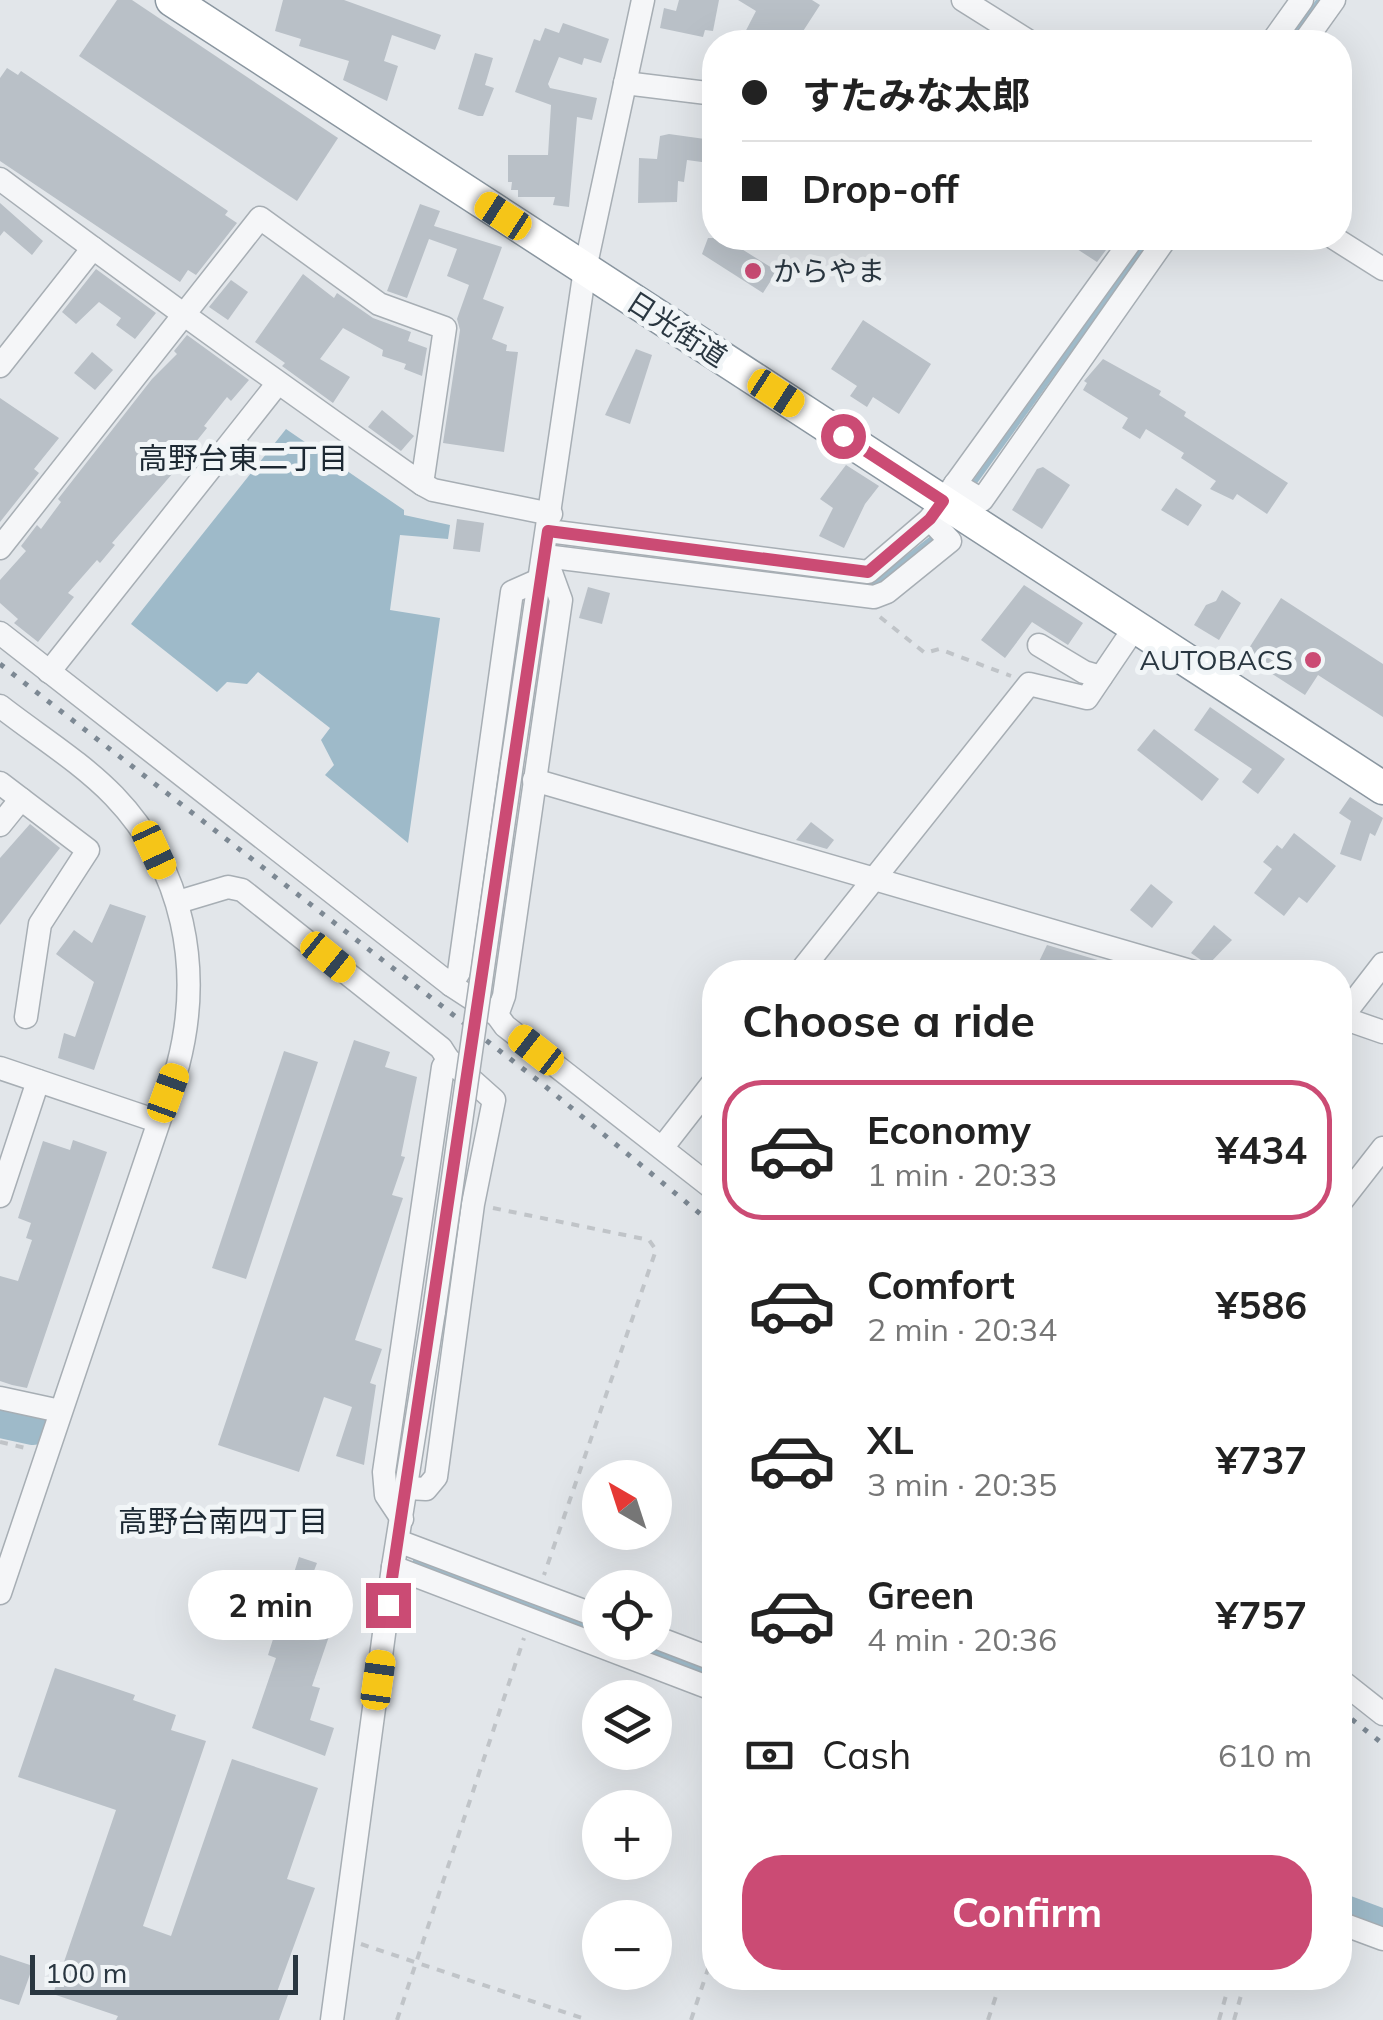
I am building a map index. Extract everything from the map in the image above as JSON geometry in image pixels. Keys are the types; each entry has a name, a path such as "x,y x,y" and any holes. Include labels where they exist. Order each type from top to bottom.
{"highway":[{"name":"日光街道","path":"172,0 1383,788"}],"street":[{"path":"332,2020 394,1567 550,523 584,269 644,0"},
{"path":"963,0 1011,30"},
{"path":"1281,30 1302,0"},
{"path":"1313,30 1334,0"},
{"path":"625,83 702,92"},
{"path":"0,180 278,384 433,490 550,523 868,572 942,501 1123,250"},
{"path":"0,548 260,218 379,304 445,328 422,484"},
{"path":"0,366 93,248"},
{"path":"1352,249 1383,269"},
{"path":"942,501 982,500 1158,250"},
{"path":"49,672 278,384"},
{"path":"545,556 858,596 887,592 950,540 942,501"},
{"path":"497,1015 504,996 560,600 545,556"},
{"path":"451,985 459,972 512,592 539,580"},
{"path":"810,960 1029,684 1087,698 1135,627"},
{"path":"0,633 451,985 497,1015 505,1026 702,1180"},
{"path":"1039,645 1084,672 1101,677"},
{"path":"0,1593 178,1065 190,1005 188,952 178,902 154,850 111,794 5,720"},
{"path":"534,780 1152,960"},
{"path":"0,783 88,850 40,924 26,1017"},
{"path":"0,825 21,799"},
{"path":"178,902 228,887 242,890 441,1048 494,1100 473,1204 436,1477 426,1489 407,1488"},
{"path":"1352,1003 1383,964"},
{"path":"1352,1021 1383,1032"},
{"path":"448,1058 443,1067 384,1472 386,1494 400,1530 537,1594 582,1610"},
{"path":"0,1068 158,1121"},
{"path":"0,1196 38,1080"},
{"path":"662,1148 702,1097"},
{"path":"1352,1187 1383,1148"},
{"path":"0,1398 60,1411"},
{"path":"394,1567 702,1685"},
{"path":"672,1644 702,1655"},
{"path":"1352,1695 1383,1714"},
{"path":"1352,1927 1383,1939"}],"path":[{"path":"858,596 925,653 940,649 1029,684"},
{"path":"473,1204 648,1240 656,1250 537,1594"},
{"path":"0,1442 32,1449"},
{"path":"397,2020 530,1620"},
{"path":"342,1941 588,2020"},
{"path":"691,2020 702,1987"},
{"path":"988,2020 998,1990"},
{"path":"1219,2020 1228,1990"},
{"path":"1234,2020 1243,1990"}],"water":[{"path":"286,429 404,510 404,515 450,525 448,539 400,535 390,610 440,618 408,843 325,775 334,765 321,740 330,728 258,672 247,684 227,682 217,692 131,624"}],"building":[{"path":"117,0 132,0 338,138 297,201 79,56"},
{"path":"283,0 344,0 441,35 435,50 392,35 384,61 398,66 387,101 343,80 349,61 299,46 301,39 275,31"},
{"path":"679,0 719,0 713,30 702,30 702,37 660,28 664,8 676,11"},
{"path":"738,0 812,0 820,5 804,30 746,30 756,11"},
{"path":"563,23 609,39 601,63 584,58 582,65 559,57 548,84 550,88 597,98 592,120 577,117 569,207 553,205 555,197 518,197 518,190 511,190 512,182 508,182 508,155 548,155 551,105 515,92 534,39 540,41 545,28 559,33"},
{"path":"475,53 493,58 485,85 494,88 483,116 458,109"},
{"path":"7,68 18,75 21,71 228,211 225,215 237,223 196,275 188,270 180,282 0,161 0,78"},
{"path":"660,136 702,139 702,162 687,160 684,182 678,181 677,202 638,203 639,158 657,159"},
{"path":"0,203 43,241 32,255 4,231 0,236"},
{"path":"420,204 440,211 434,226 502,247 483,299 504,307 492,339 507,345 506,351 518,352 504,452 443,443 460,330 457,319 469,285 447,276 457,249 429,239 407,298 387,291"},
{"name":"からやま","path":"704,250 743,250 777,271 763,293 702,254"},
{"path":"1078,250 1106,250 1097,262"},
{"path":"96,269 156,313 135,339 116,325 121,318 99,302 76,324 62,312"},
{"path":"303,274 334,298 337,293 373,318 411,332 408,341 427,348 422,376 404,369 406,364 382,356 383,350 343,328 320,359 350,377 333,403 282,366 285,363 255,342"},
{"path":"231,280 248,292 228,320 209,307"},
{"path":"863,320 931,364 899,414 873,397 867,407 850,396 857,386 831,369"},
{"path":"187,335 249,380 231,401 227,397 204,426 207,428 193,450 112,543 115,545 100,563 97,560 68,593 74,597 38,642 14,623 18,619 0,603 0,580 26,551 21,546 37,525 41,529 61,502 58,499 152,379 177,354 174,351"},
{"path":"636,349 652,355 630,424 605,415"},
{"path":"92,352 113,370 95,390 74,373"},
{"path":"1103,359 1161,391 1159,395 1186,412 1184,416 1288,483 1267,514 1237,494 1233,500 1210,489 1216,481 1181,458 1184,453 1146,429 1140,439 1122,428 1128,418 1083,390 1087,383 1084,381"},
{"path":"0,398 59,438 34,469 39,473 0,522"},
{"path":"382,410 414,436 401,451 368,427"},
{"path":"846,465 879,486 865,504 844,548 819,536 833,508 820,499"},
{"path":"1043,467 1070,485 1042,529 1012,510 1037,469"},
{"path":"1176,488 1202,505 1188,526 1161,510"},
{"path":"457,519 484,523 480,552 453,549"},
{"path":"1024,585 1083,623 1068,645 1032,622 1005,658 981,640"},
{"path":"588,587 610,593 602,624 579,618"},
{"path":"1222,590 1241,603 1219,640 1194,625 1206,605 1216,601"},
{"name":"AUTOBACS","path":"1281,598 1383,664 1383,717 1318,675 1305,695 1244,656"},
{"path":"1210,707 1285,759 1258,794 1242,782 1252,769 1194,730"},
{"path":"1154,729 1219,779 1202,801 1137,750"},
{"path":"1350,797 1383,818 1375,836 1370,833 1361,861 1340,854 1351,821 1339,813"},
{"path":"811,822 834,840 827,849 796,840"},
{"path":"30,824 60,848 0,925 0,858"},
{"path":"1294,833 1336,866 1307,903 1299,897 1284,916 1254,893 1272,869 1263,862 1277,845 1282,849"},
{"path":"1151,884 1173,902 1152,928 1130,910"},
{"path":"110,904 146,916 94,1070 58,1058 64,1033 75,1037 94,982 56,954 74,930 92,943"},
{"path":"1214,925 1232,940 1213,960 1201,960 1191,953"},
{"path":"1047,945 1096,960 1040,960"},
{"path":"354,1040 390,1052 385,1067 417,1077 401,1156 405,1157 392,1195 403,1198 355,1340 382,1349 370,1383 376,1385 364,1465 336,1456 352,1407 324,1397 299,1472 218,1445"},
{"path":"284,1051 318,1062 246,1279 212,1268"},
{"path":"73,1140 107,1152 27,1388 12,1385 0,1381 0,1276 18,1281 32,1240 26,1238 31,1223 18,1218 43,1141 70,1150"},
{"path":"299,1557 317,1563 312,1576 341,1586 332,1611 337,1613 312,1686 320,1688 310,1720 334,1728 325,1756 252,1728 276,1658 268,1655"},
{"path":"55,1668 135,1695 133,1700 176,1715 171,1730 206,1741 143,1926 171,1936 232,1759 318,1788 287,1879 315,1888 277,1992 288,1995 279,2020 116,2020 118,2016 53,1994 116,1810 18,1777"},
{"path":"0,1955 33,1966 19,2005 0,1999"}],"waterway":[{"path":"1298,30 1319,0"},
{"path":"972,486 1141,250"},
{"path":"870,587 936,535"},
{"path":"0,1422 33,1429"},
{"path":"428,1566 582,1624"},
{"path":"672,1658 702,1669"},
{"path":"1352,1913 1383,1925"}],"railway":[{"path":"0,664 540,1082 702,1215"},
{"path":"1352,1719 1383,1744"}],"place":[{"name":"からやま","path":"753,271"},
{"name":"AUTOBACS","path":"1313,660"}],"district":[{"name":"高野台東二丁目","path":"243,459"},
{"name":"高野台南四丁目","path":"223,1522"}],"route":[{"path":"388,1605 548,531 868,572 930,519 943,501 843,436"}]}
